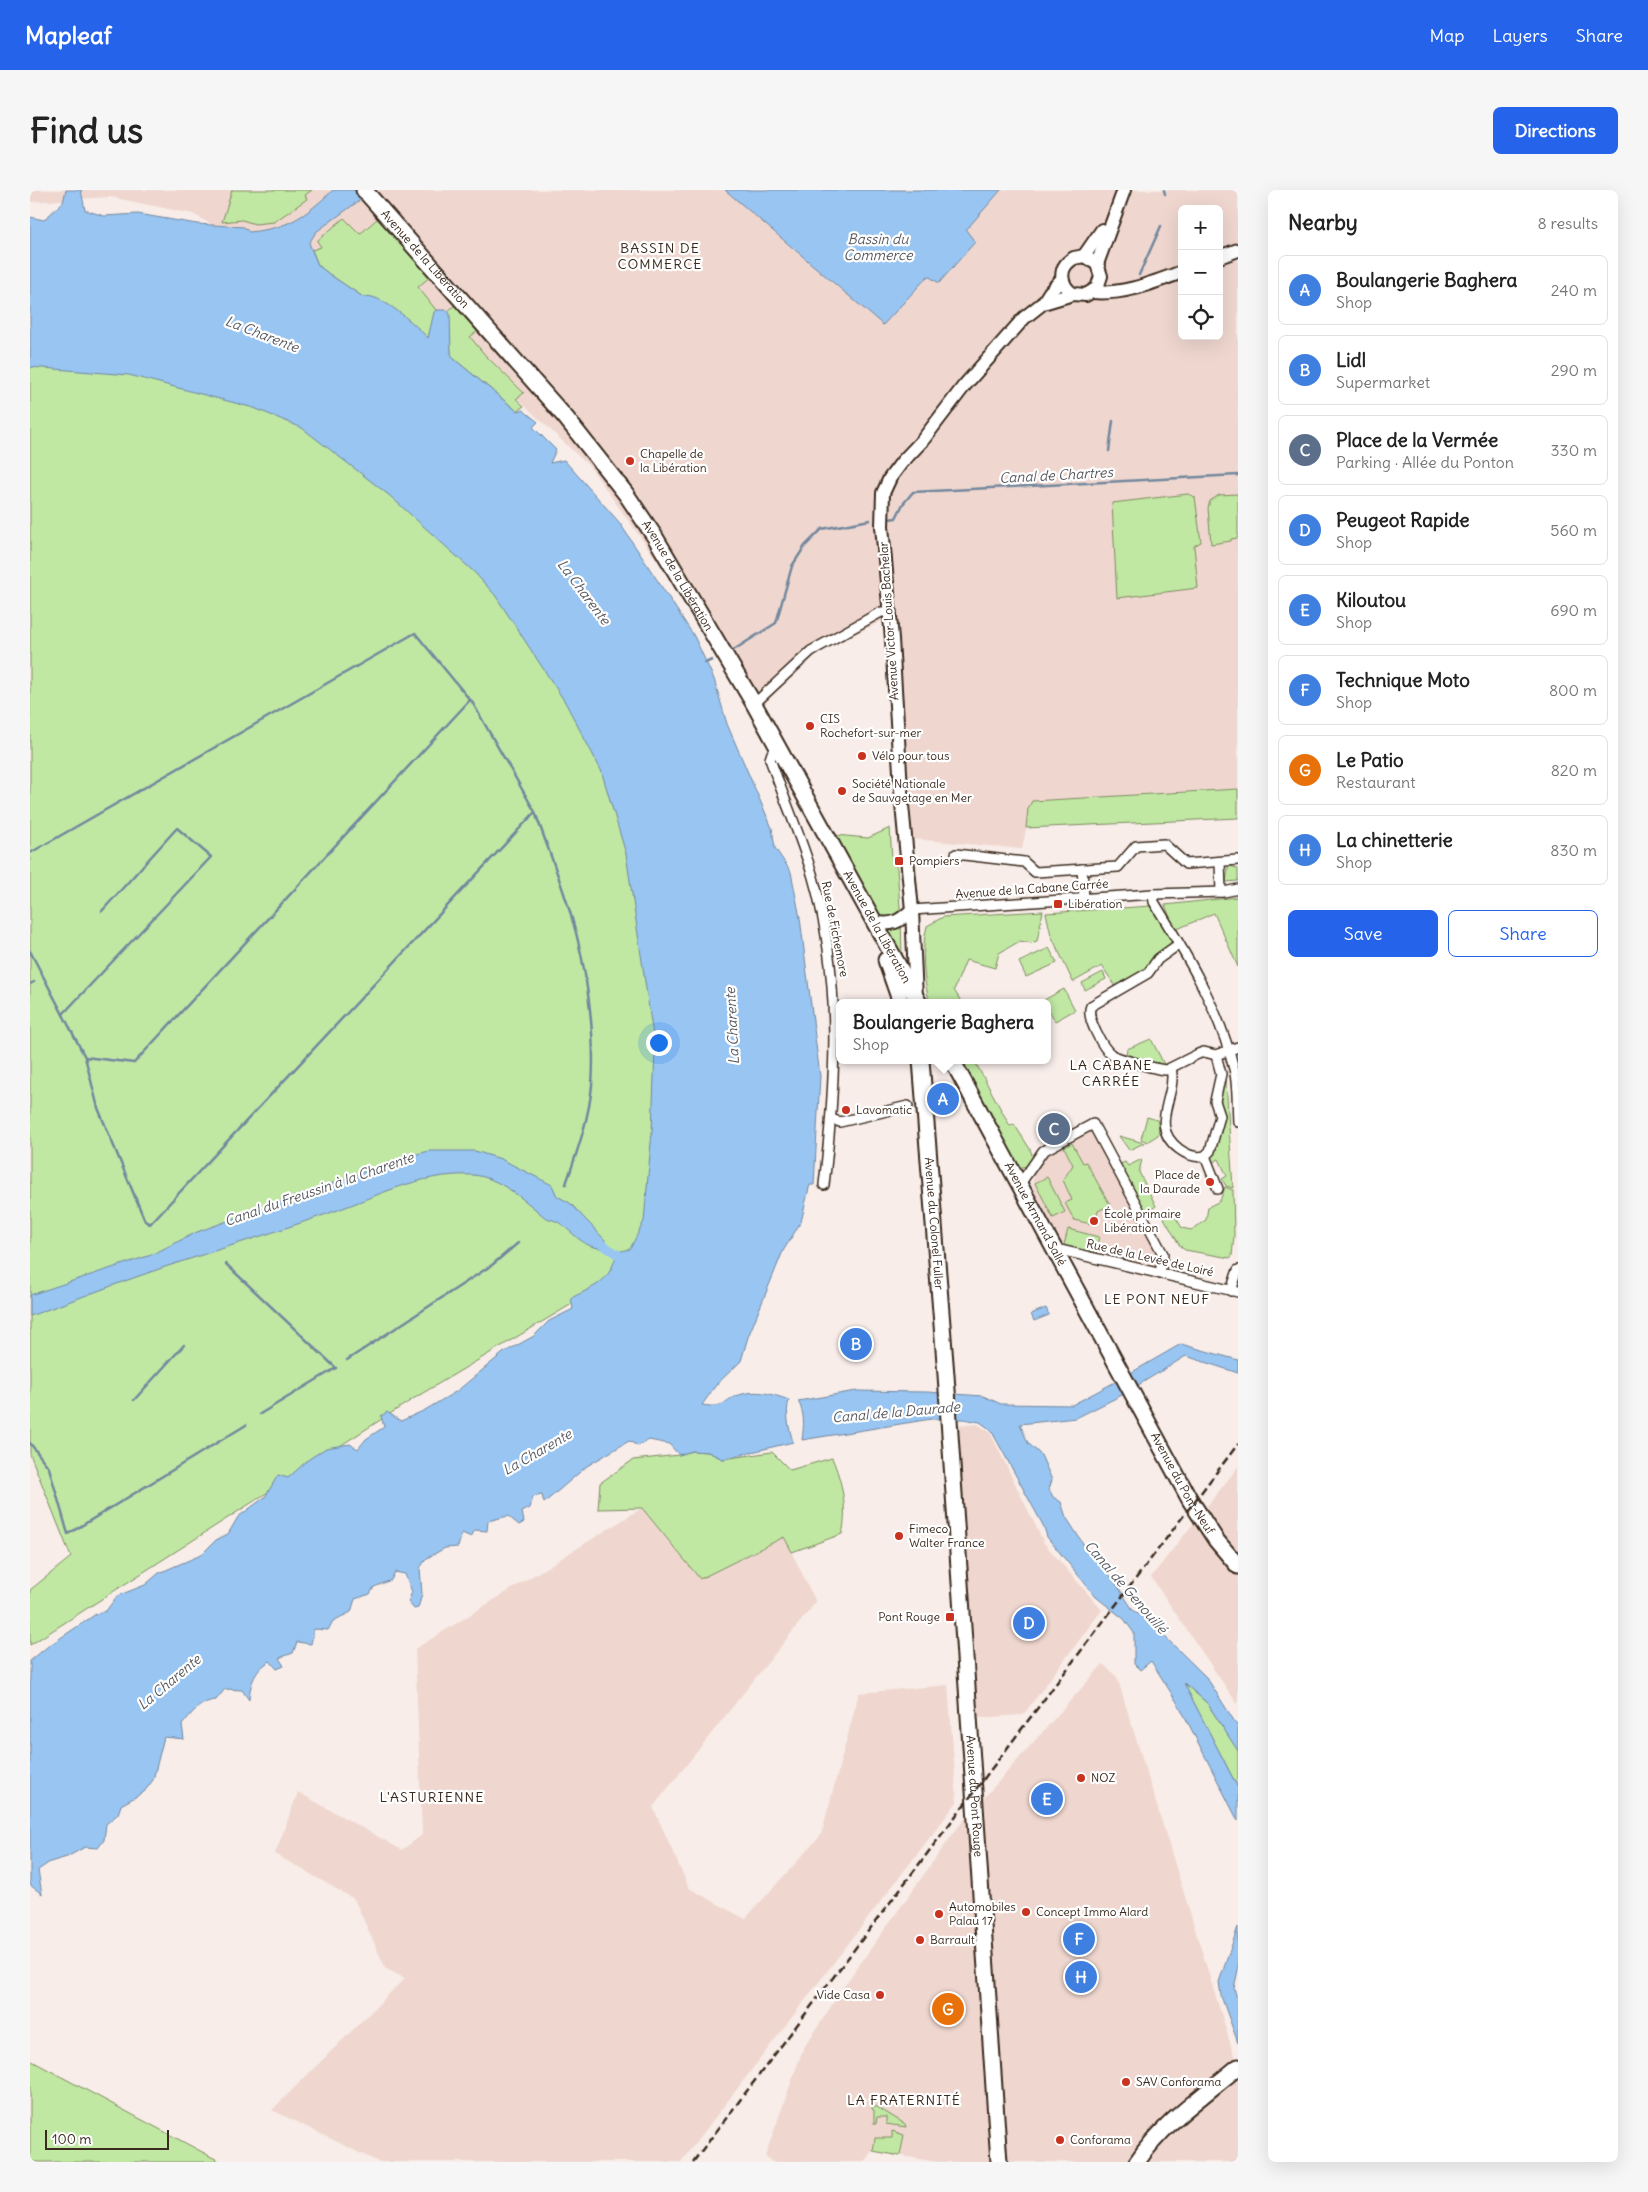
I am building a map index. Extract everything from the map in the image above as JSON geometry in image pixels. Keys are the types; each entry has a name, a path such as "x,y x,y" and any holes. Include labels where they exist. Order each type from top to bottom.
{"main road":[{"path":"1124,190 1099,270 1097,288 1086,295 1073,294 1064,285 1062,279 1063,269 1074,258 1084,256 1098,238 1124,190"},
{"name":"Avenue de la Libération","path":"368,194 566,418 626,494 682,579 754,704 916,999"},
{"path":"1223,256 1238,250"},
{"path":"1084,256 1099,270 1129,290"},
{"path":"1092,292 1129,290 1178,273"},
{"name":"Avenue Victor-Louis Bachelar","path":"917,999 912,910 902,805 882,526 882,508 886,486 902,462 919,445 964,386 1024,318 1043,303 1062,279"},
{"name":"Avenue Victor-Louis Bachelar","path":"1043,303 1073,294"},
{"path":"862,901 891,970 900,999"},
{"path":"874,922 889,925 895,924 912,910"},
{"name":"Avenue du Colonel Fuller","path":"921,1064 950,1430"},
{"name":"Avenue Armand Sallé","path":"954,1064 1136,1397"},
{"name":"Avenue du Pont-Neuf","path":"1136,1397 1195,1508 1216,1540 1238,1566"},
{"name":"Avenue du Pont Rouge","path":"950,1430 999,2162"},
{"path":"1137,2162 1154,2140 1176,2118 1238,2068"}],"street":[{"path":"754,704 811,651 882,612 889,612"},
{"name":"Rue de Fichemore","path":"779,750 772,753 770,759 812,877 824,925 833,986 835,1032 831,1119 824,1185"},
{"path":"956,854 1024,862 1035,872 1118,867 1136,846 1155,844 1164,844 1186,864 1238,860"},
{"path":"1220,862 1221,892"},
{"path":"1082,869 1084,899"},
{"name":"Avenue de la Cabane Carrée","path":"912,910 1153,894 1221,892 1238,889"},
{"path":"1153,894 1154,902 1205,991 1228,1050 1234,1069 1238,1122"},
{"path":"1179,944 1158,959 1148,973 1091,1006 1089,1010 1094,1026 1107,1050 1114,1056 1161,1070 1172,1068 1204,1052 1216,1055 1238,1047"},
{"path":"1172,1068 1172,1080 1164,1116 1165,1128 1175,1146 1181,1151 1193,1156 1205,1156 1210,1151 1220,1116 1215,1101 1221,1074 1216,1055"},
{"path":"831,1119 840,1122 908,1106"},
{"path":"1020,1184 1043,1151 1093,1124 1164,1254 1160,1274"},
{"path":"1205,1156 1218,1189"},
{"name":"Rue de la Levée de Loiré","path":"1056,1249 1235,1291"},
{"path":"1235,1291 1238,1270"}],"shaded area":[{"path":"30,190 1238,190 1238,789 1032,801 1022,849 913,839 896,614 808,658 762,707 590,467 377,267 261,253 193,214 110,197 30,202"},
{"name":"École primaire Libération","path":"1093,1124 1159,1256 1157,1268 1060,1246 1035,1196 1032,1183 1037,1158"},
{"path":"977,1424 990,1432 1044,1543 1102,1610 1023,1715 977,1718 957,1426"},
{"path":"1238,1467 1238,1705 1151,1577"},
{"path":"642,1508 700,1579 784,1537 816,1602 653,1807 689,1888 745,1919 821,1835 859,1693 948,1685 957,1802 681,2162 378,2162 272,2110 405,1978 386,1969 354,1899 275,1854 298,1792 402,1850 422,1835 415,1649"},
{"path":"1103,1664 1117,1677 1238,2068 1238,2162 937,2162 872,2151 864,2162 772,2162 765,2156 803,2049 849,1979 958,1827"}],"green space":[{"path":"232,190 312,190 305,195 307,199 274,222 255,224 242,220 222,222"},
{"path":"344,218 360,234 378,218 432,275 418,287 436,310 428,338 419,329 363,297 318,265 312,250 321,247 317,241"},
{"path":"456,304 479,330 470,337 486,356 524,393 516,399 524,406 517,411 453,358 451,354 448,311"},
{"path":"30,348 281,395 557,625 689,1049 637,1265 413,1399 30,1645 30,1590 71,1557 30,1454"},
{"path":"1188,494 1195,497 1201,542 1194,546 1198,588 1117,598 1112,503"},
{"path":"1238,494 1238,538 1211,544 1208,508 1210,501 1219,495"},
{"path":"1238,789 1238,818 1026,828 1028,809 1032,801"},
{"path":"890,828 892,860 897,868 902,956 835,835 868,838"},
{"path":"1231,866 1238,869 1238,881 1226,882 1228,868"},
{"path":"1238,897 1238,967 1214,913 1175,930 1165,905"},
{"path":"1151,906 1172,940 1156,962 1116,987 1102,966 1073,982 1051,935 1046,913"},
{"path":"1043,911 1037,941 1031,943 1020,941 999,953 995,968 966,960 954,990 960,999 929,999 924,964 925,935 927,926 943,917"},
{"path":"1049,948 1057,963 1026,977 1019,962"},
{"path":"1103,972 1106,979 1085,990 1082,983"},
{"path":"1064,989 1075,1010 1055,1021 1051,1013 1051,999 1046,999"},
{"path":"1151,1039 1165,1066 1126,1055 1127,1049"},
{"path":"961,1064 976,1064 1010,1126 1014,1124 1030,1149 1033,1158 1028,1166 1016,1168"},
{"path":"1223,1081 1226,1081 1233,1188 1226,1186 1222,1179 1227,1176 1219,1159 1213,1162 1211,1157 1217,1102"},
{"path":"1147,1117 1157,1120 1159,1127 1158,1135 1147,1142 1141,1139"},
{"path":"1119,1136 1144,1143 1129,1150"},
{"path":"1072,1143 1083,1163 1086,1162 1110,1205 1098,1211 1095,1225 1074,1220 1065,1203 1072,1200 1063,1180 1073,1165 1064,1147"},
{"path":"1142,1159 1139,1172 1156,1206 1145,1214 1118,1165 1125,1162 1128,1166"},
{"path":"1047,1177 1065,1212 1053,1218 1035,1183"},
{"path":"1225,1187 1233,1190 1234,1236 1232,1256 1230,1258 1185,1250 1180,1246 1164,1218 1172,1211 1182,1228 1191,1230 1206,1220 1208,1207 1220,1201"},
{"path":"1068,1229 1099,1237 1095,1253 1064,1245"},
{"path":"692,1451 708,1452 723,1459 772,1452 790,1470 832,1458 839,1476 843,1495 844,1525 842,1534 792,1552 784,1537 700,1579 642,1508 598,1509 600,1483 633,1460 679,1455"},
{"path":"1183,1682 1207,1703 1238,1750 1238,1788"},
{"path":"30,2060 221,2162 30,2162"},
{"path":"872,2106 877,2107 905,2124 906,2127 886,2124 886,2117 877,2117 876,2124 874,2124 874,2110"},
{"path":"892,2131 904,2135 900,2156 873,2151 875,2138 892,2138"}],"water":[{"name":"La Charente","path":"66,190 81,190 85,210 104,216 138,214 197,224 244,227 249,232 275,228 295,220 333,190 374,190 316,232 309,243 318,265 363,297 378,299 388,304 407,318 428,338 434,312 436,310 447,310 450,314 451,353 453,358 517,411 523,410 538,422 533,427 556,450 550,463 564,460 619,522 694,636 714,679 727,724 772,828 775,848 791,872 800,918 820,1076 814,1185 810,1185 801,1222 783,1251 748,1337 741,1361 716,1385 702,1405 720,1405 733,1397 752,1392 770,1394 789,1400 787,1416 793,1442 723,1459 708,1452 692,1451 679,1455 669,1444 649,1440 638,1446 629,1441 587,1466 544,1503 542,1495 533,1497 530,1508 522,1512 524,1522 519,1525 508,1516 488,1521 487,1531 475,1530 471,1537 462,1533 458,1547 445,1548 427,1558 420,1568 422,1594 418,1608 414,1609 408,1602 412,1592 405,1574 395,1572 391,1580 374,1587 370,1594 355,1599 351,1612 333,1621 328,1630 314,1629 311,1644 297,1642 293,1653 279,1658 284,1666 277,1669 270,1661 261,1668 254,1678 249,1700 242,1690 225,1689 216,1700 201,1705 189,1716 182,1725 184,1739 164,1737 153,1780 144,1792 121,1805 118,1814 106,1824 104,1840 98,1848 85,1847 67,1857 50,1862 38,1870 42,1894 30,1885 30,1661 47,1647 96,1614 106,1611 117,1596 145,1585 159,1573 201,1555 216,1540 228,1534 238,1517 265,1497 278,1475 288,1478 309,1459 326,1448 350,1444 358,1449 366,1439 384,1427 381,1416 387,1412 401,1421 425,1410 457,1391 503,1353 534,1336 549,1321 573,1309 571,1298 595,1286 606,1276 611,1270 617,1252 630,1249 644,1221 652,1131 655,1049 626,854 601,770 565,702 495,595 474,572 390,496 302,428 254,408 129,375 30,367 30,217 44,220 63,202"},
{"name":"Bassin du Commerce","path":"725,190 1001,190 966,230 975,242 939,283 928,276 883,325"},
{"path":"429,1151 475,1151 501,1159 552,1185 557,1196 570,1203 605,1240 606,1248 598,1248 586,1244 558,1222 544,1217 501,1184 473,1175 453,1175 415,1182 397,1188 284,1229 162,1268 30,1316 30,1295 151,1255 197,1232 405,1157"},
{"path":"1046,1308 1049,1315 1034,1321 1031,1314"},
{"name":"Canal de la Daurade","path":"1181,1344 1238,1360 1238,1373 1186,1356 1122,1395 1076,1418 1020,1424 1028,1443 1041,1455 1052,1480 1049,1489 1053,1497 1061,1502 1066,1517 1084,1545 1113,1579 1133,1610 1153,1625 1207,1678 1238,1727 1238,1751 1207,1703 1184,1683 1238,1788 1238,1821 1180,1707 1151,1661 1140,1670 1134,1664 1134,1633 1124,1619 1096,1597 1047,1537 1044,1527 991,1430 980,1422 963,1419 931,1419 802,1440 802,1410 798,1401 856,1391 927,1392 983,1396 1001,1404 1072,1405"},
{"path":"1238,1927 1238,1970 1234,1988 1238,2002 1238,2043 1221,1996 1219,1982"}],"waterway":[{"path":"1164,190 1165,194"},
{"path":"1139,275 1161,226"},
{"path":"1109,451 1113,421"},
{"name":"Canal de Chartres","path":"889,519 896,518 903,504 913,492 1238,475"},
{"name":"Canal de Chartres","path":"732,651 776,623 792,566 805,546 822,529 870,520"},
{"path":"30,853 415,633 470,700 134,1063 85,1057 30,951"},
{"name":"Canal de Chartres","path":"705,663 712,660"},
{"path":"85,1057 98,1108 145,1221 150,1224 535,812 471,700"},
{"path":"535,812 576,932 585,975 593,1043 592,1085 588,1110 566,1184"},
{"path":"63,1014 211,857 177,828 102,911"},
{"path":"30,984 34,982"},
{"name":"Canal du Freussin à la Charente","path":"597,1241 626,1260"},
{"path":"347,1360 492,1265 518,1243"},
{"path":"226,1264 336,1368 260,1414"},
{"path":"134,1400 184,1345"},
{"path":"30,1443 49,1468 68,1534 246,1425"}],"railway":[{"path":"693,2162 1238,1444"}],"place":[{"name":"Chapelle de la Libération","path":"630,461"},
{"name":"CIS Rochefort-sur-mer","path":"810,726"},
{"name":"Vélo pour tous","path":"862,756"},
{"name":"Société Nationale de Sauvgetage en Mer","path":"842,791"},
{"name":"Pompiers","path":"899,861"},
{"name":"Libération","path":"1058,904"},
{"name":"Boulangerie Baghera","path":"943,1099"},
{"name":"Lavomatic","path":"846,1110"},
{"name":"Place de la Vermée","path":"1054,1129"},
{"name":"Place de la Daurade","path":"1210,1182"},
{"name":"École primaire Libération","path":"1094,1221"},
{"name":"Lidl","path":"856,1344"},
{"name":"Fimeco Walter France","path":"899,1536"},
{"name":"Pont Rouge","path":"950,1617"},
{"name":"Peugeot Rapide","path":"1029,1623"},
{"name":"NOZ","path":"1081,1778"},
{"name":"Kiloutou","path":"1047,1799"},
{"name":"Concept Immo Alard","path":"1026,1912"},
{"name":"Automobiles Palau 17","path":"939,1914"},
{"name":"Technique Moto","path":"1079,1939"},
{"name":"Barrault","path":"920,1940"},
{"name":"La chinetterie","path":"1081,1977"},
{"name":"Vide Casa","path":"880,1995"},
{"name":"Le Patio","path":"948,2009"},
{"name":"SAV Conforama","path":"1126,2082"},
{"name":"Conforama","path":"1060,2140"}],"district":[{"name":"BASSIN DE COMMERCE","path":"660,256"},
{"name":"LA CABANE CARRÉE","path":"1111,1074"},
{"name":"LE PONT NEUF","path":"1157,1299"},
{"name":"L'ASTURIENNE","path":"432,1797"},
{"name":"LA FRATERNITÉ","path":"904,2100"}],"water label":[{"name":"Canal de Genouillé","path":"1126,1587"}]}
